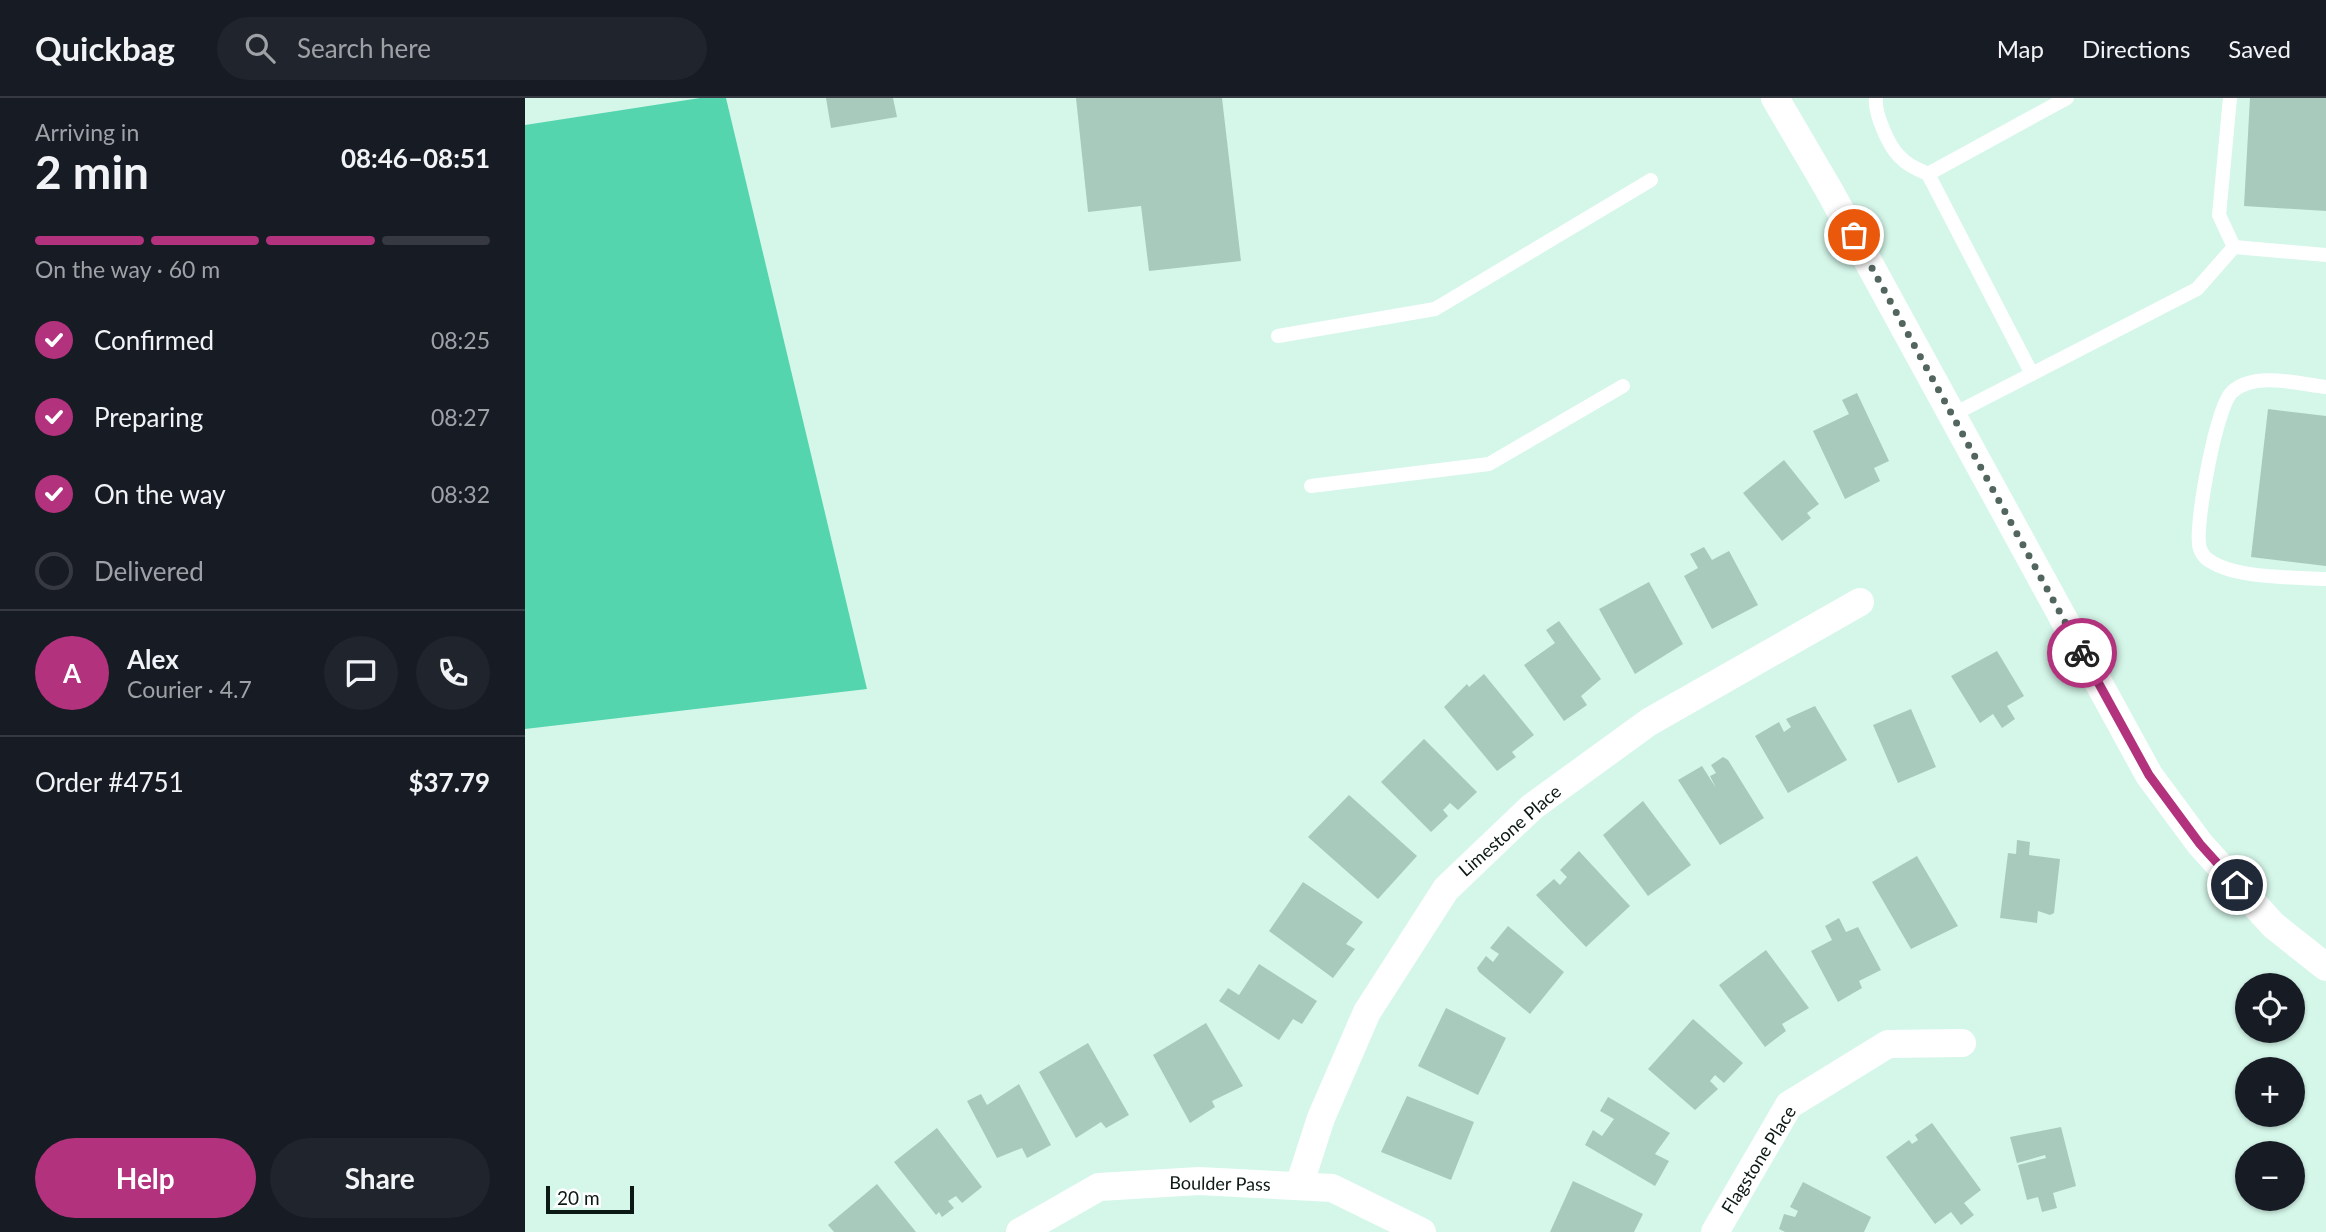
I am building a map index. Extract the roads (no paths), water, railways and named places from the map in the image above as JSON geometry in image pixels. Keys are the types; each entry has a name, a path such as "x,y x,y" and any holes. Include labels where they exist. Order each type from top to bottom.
{"street":[{"path":"1775,98 2149,775 2200,844 2273,925 2326,967"},
{"name":"Limestone Place","path":"1299,1186 1321,1118 1367,1012 1446,889 1532,807 1649,722 1860,602"},
{"name":"Flagstone Place","path":"1715,1232 1789,1105 1888,1044 1962,1043"},
{"name":"Boulder Pass","path":"1020,1232 1099,1187 1199,1181 1332,1188 1422,1232"}],"lane":[{"path":"1876,98 1881,120 1896,154 1910,166 1928,174 2032,374"},
{"path":"1928,174 2067,98"},
{"path":"2230,98 2219,215 2234,247"},
{"path":"1278,336 1435,309 1651,180"},
{"path":"1952,415 2197,289 2234,247"},
{"path":"2234,247 2326,255"},
{"path":"2326,387 2267,381 2252,382 2231,392 2224,406 2210,458 2199,544 2210,561 2232,569 2265,576 2326,579"},
{"path":"1311,486 1489,464 1623,386"}]}
